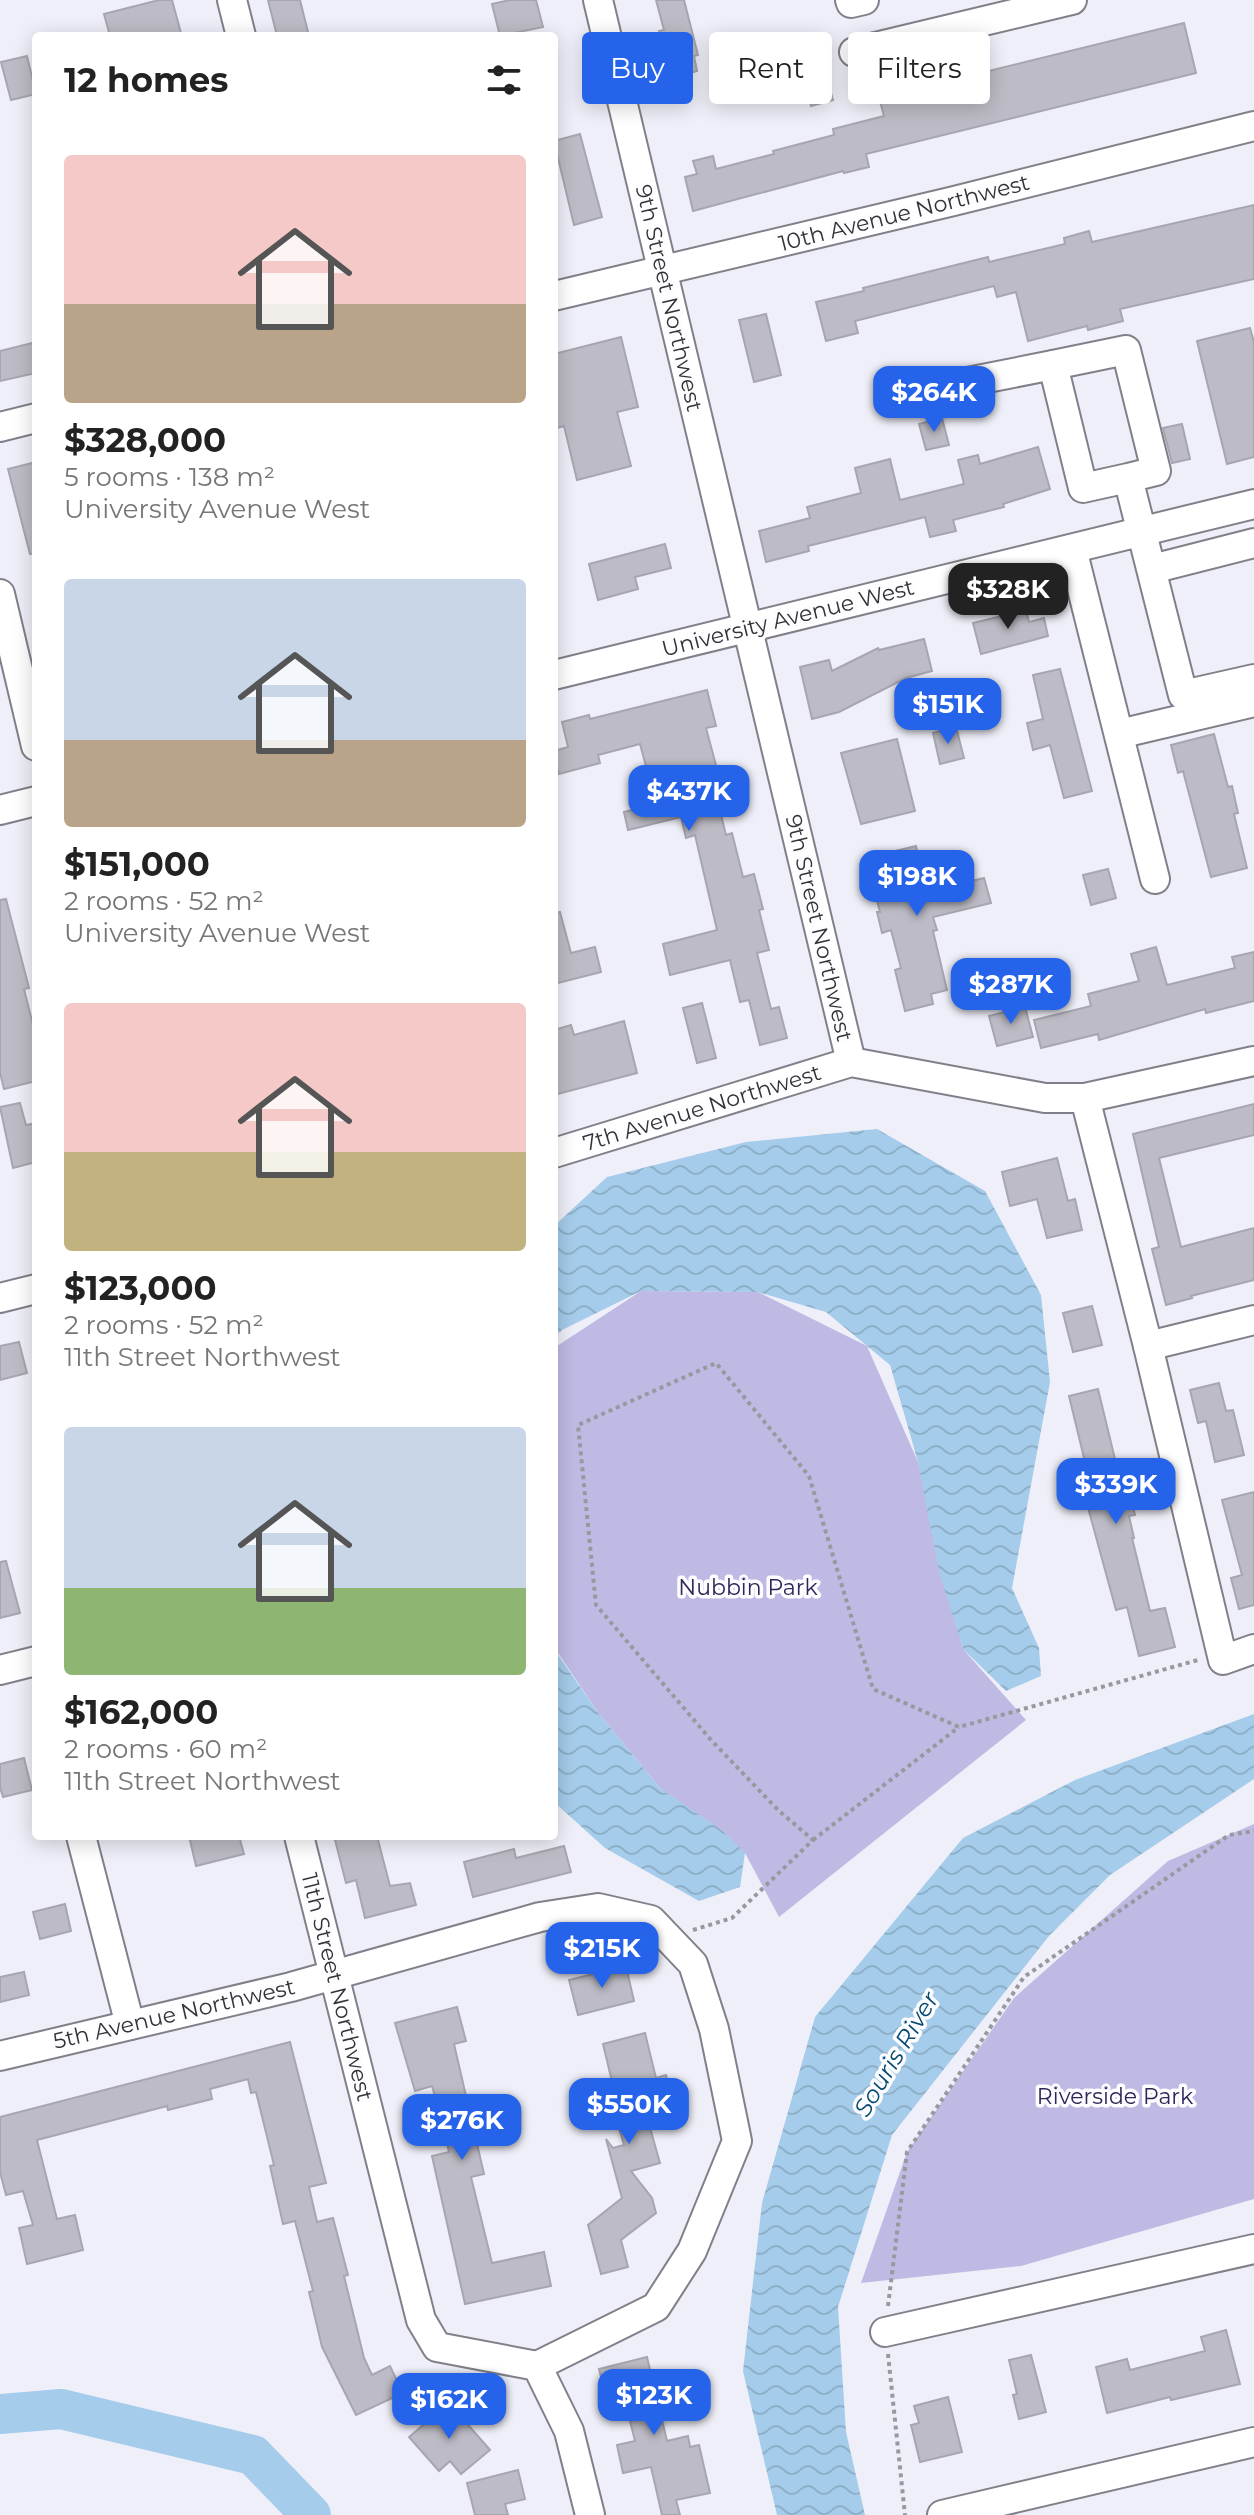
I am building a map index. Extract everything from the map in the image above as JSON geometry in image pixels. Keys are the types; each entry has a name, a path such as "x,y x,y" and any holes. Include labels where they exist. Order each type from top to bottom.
{"street":[{"path":"232,0 240,32"},
{"name":"9th Street Northwest","path":"598,0 851,1062 1045,1098 1085,1098"},
{"path":"850,0 851,3 864,0"},
{"path":"938,32 1072,0"},
{"name":"10th Avenue Northwest","path":"558,295 1254,126"},
{"path":"937,388 1126,350 1156,471 1083,488 1053,365"},
{"path":"0,427 32,419"},
{"path":"1128,478 1183,695 1254,679"},
{"name":"University Avenue West","path":"558,674 1254,504"},
{"path":"1198,518 1208,555"},
{"path":"1152,569 1254,543"},
{"path":"1072,549 1155,879"},
{"path":"0,594 32,729"},
{"path":"1119,734 1254,702"},
{"path":"0,810 32,802"},
{"path":"1254,1061 1085,1098 1148,1346 1212,1660 1254,1649"},
{"name":"7th Avenue Northwest","path":"558,1152 851,1062"},
{"path":"0,1298 32,1290"},
{"path":"1148,1346 1254,1320"},
{"path":"0,1670 32,1663"},
{"path":"82,1840 130,2025"},
{"name":"11th Street Northwest","path":"300,1840 421,2320 437,2347 537,2366"},
{"name":"5th Avenue Northwest","path":"0,2056 334,1975 540,1917 598,1908 651,1920 693,1964 714,2029 737,2141 692,2251 656,2307 537,2366"},
{"path":"885,2332 1254,2249"},
{"path":"537,2366 569,2431 590,2515"},
{"path":"942,2515 1254,2442"}],"path":[{"path":"813,1840 778,1810 711,1740 596,1605 578,1425 716,1363 809,1476 873,1689 959,1727"},
{"path":"669,1938 732,1918 813,1840 959,1727 1212,1660"},
{"path":"905,2515 885,2332 907,2152 1024,1977 1229,1835 1254,1831"}],"green space":[{"name":"Nubbin Park","path":"641,1291 758,1292 867,1346 918,1462 963,1649 1026,1720 779,1917 745,1853 660,1788 599,1714 558,1653 558,1345"},
{"name":"Riverside Park","path":"1254,1824 1254,2199 1021,2266 861,2283 907,2152 1014,1998 1168,1861"}],"water":[{"path":"877,1129 985,1191 1041,1295 1050,1382 1012,1588 1039,1648 1041,1676 1006,1691 963,1649 939,1572 918,1462 890,1365 826,1312 758,1292 641,1291 558,1334 558,1222 607,1177 746,1142"},
{"path":"558,1655 599,1714 660,1788 720,1829 745,1853 740,1887 699,1901 605,1848 558,1806"},
{"name":"Souris River","path":"1254,1714 1254,1779 1110,1875 1049,1936 892,2135 838,2307 846,2432 865,2515 777,2515 743,2371 762,2203 815,2017 963,1838 1075,1780"}],"building":[{"path":"159,0 172,0 181,32 109,32 104,14"},
{"path":"268,0 300,0 308,32 276,32"},
{"path":"536,0 543,27 499,32 492,4"},
{"path":"656,0 684,0 692,32 659,32 664,30"},
{"path":"1184,23 1196,73 866,154 869,167 843,171 693,211 685,177 697,174 693,161 713,156 716,169 774,154 773,151 834,135 833,129 884,116 881,104 990,104 990,71"},
{"path":"693,35 698,55 694,56 697,71 693,72"},
{"path":"27,56 32,95 11,100 1,62"},
{"path":"580,134 602,217 574,225 558,158 558,140"},
{"path":"1254,205 1254,279 1120,309 1123,321 1088,330 1087,326 1028,341 1016,292 997,297 994,286 855,321 858,333 826,341 816,302 988,257 989,262 1065,244 1064,238 1089,231 1092,242"},
{"path":"766,314 781,375 754,382 739,320"},
{"path":"1250,328 1254,342 1254,457 1227,464 1197,341"},
{"path":"621,337 638,407 617,412 631,466 577,480 564,426 558,428 558,353"},
{"path":"32,343 32,374 0,381 0,351"},
{"path":"942,418 949,445 926,450 919,424"},
{"path":"1182,424 1190,459 1172,463 1163,428"},
{"path":"1038,447 1050,489 1003,504 1004,507 953,520 956,531 930,537 925,517 808,546 809,551 766,562 759,531 810,518 807,507 861,493 855,468 890,459 900,500 964,484 958,460 978,455 980,464"},
{"path":"32,463 32,554 30,554 8,469"},
{"path":"665,544 671,568 635,577 638,589 598,600 589,564"},
{"path":"1026,610 1029,622 1044,618 1048,636 981,654 973,623"},
{"path":"924,639 932,671 906,678 839,712 812,719 800,667 829,660 832,671 878,648"},
{"path":"1060,669 1092,791 1064,798 1050,745 1033,750 1027,723 1043,719 1033,675"},
{"path":"707,690 716,726 706,728 720,780 713,782 726,835 732,833 743,877 754,874 769,950 757,953 771,1009 779,1007 787,1038 760,1045 749,1000 740,1002 730,960 670,975 663,944 717,930 695,835 686,838 681,817 628,830 624,812 656,804 640,744 598,755 600,763 559,774 558,750 568,747 562,722 589,715 590,719"},
{"path":"956,727 964,758 940,764 933,733"},
{"path":"1214,734 1228,787 1232,786 1238,813 1234,814 1247,868 1211,877 1183,771 1178,773 1171,745"},
{"path":"897,739 915,811 861,824 841,753"},
{"path":"916,846 919,860 926,858 934,890 984,878 991,903 933,917 937,930 933,931 947,990 931,994 933,1004 905,1011 895,970 901,968 891,930 882,933 877,912 880,912 866,858"},
{"path":"1108,869 1116,898 1091,905 1083,875"},
{"path":"6,899 29,988 24,989 32,1021 32,1082 4,1089 0,1073 0,900"},
{"path":"558,912 571,953 595,947 601,972 558,983"},
{"path":"1156,947 1167,985 1235,968 1232,957 1254,952 1254,1001 1206,1013 1205,1009 1099,1040 1098,1034 1041,1048 1034,1020 1091,1006 1088,994 1139,981 1131,954"},
{"path":"702,1003 716,1058 697,1063 683,1008"},
{"path":"1025,1007 1033,1037 997,1046 989,1016"},
{"path":"624,1021 637,1073 558,1094 558,1029 571,1025 574,1035"},
{"path":"20,1103 26,1125 32,1124 32,1163 13,1168 0,1107"},
{"path":"1254,1104 1254,1135 1159,1158 1181,1247 1254,1228 1254,1280 1166,1305 1152,1249 1159,1247 1133,1134"},
{"path":"1057,1158 1068,1201 1075,1199 1082,1230 1047,1238 1037,1199 1010,1206 1002,1172"},
{"path":"1092,1306 1102,1345 1073,1352 1063,1313"},
{"path":"19,1342 27,1373 0,1380 0,1346"},
{"path":"1219,1383 1226,1411 1233,1410 1244,1455 1215,1462 1206,1421 1198,1423 1190,1390"},
{"path":"1098,1389 1121,1484 1127,1482 1135,1515 1129,1516 1132,1538 1150,1611 1165,1608 1175,1647 1139,1656 1127,1607 1116,1610 1084,1493 1092,1491 1069,1396"},
{"path":"1254,1492 1254,1605 1239,1609 1231,1578 1242,1575 1222,1500"},
{"path":"6,1561 20,1613 0,1618 0,1562"},
{"path":"24,1758 32,1790 3,1797 0,1764"},
{"path":"190,1840 240,1840 244,1854 196,1866"},
{"path":"335,1840 378,1840 390,1886 410,1883 416,1905 365,1918 356,1880 346,1883"},
{"path":"564,1846 571,1872 473,1897 464,1862 514,1849 516,1858"},
{"path":"65,1904 71,1931 40,1939 33,1912"},
{"path":"626,1966 634,2001 578,2015 569,1980"},
{"path":"24,1972 29,1995 0,2002 0,1977"},
{"path":"457,2007 466,2041 454,2044 484,2174 471,2177 492,2263 544,2252 551,2286 465,2304 432,2156 449,2152 441,2118 432,2086 415,2091 395,2023"},
{"path":"645,2033 656,2078 666,2075 673,2102 645,2110 660,2163 631,2171 652,2198 656,2213 621,2240 628,2267 601,2274 588,2225 622,2198 606,2139 613,2148 624,2145 608,2091 614,2090 603,2044"},
{"path":"290,2042 326,2183 309,2187 317,2222 333,2218 364,2358 372,2375 390,2366 403,2393 356,2415 322,2347 309,2292 313,2291 295,2221 283,2224 270,2166 274,2165 256,2092 251,2093 248,2079 210,2089 212,2099 168,2110 167,2106 37,2140 57,2219 75,2215 83,2250 27,2264 19,2228 33,2225 23,2191 6,2195 0,2172 0,2117"},
{"path":"1226,2330 1240,2384 1107,2413 1096,2367 1127,2359 1130,2370 1205,2351 1201,2337"},
{"path":"1031,2355 1046,2412 1019,2419 1009,2360"},
{"path":"647,2357 667,2441 688,2436 690,2447 699,2445 710,2493 676,2500 680,2515 662,2515 651,2467 623,2473 617,2445 635,2441 625,2401 608,2405 599,2369"},
{"path":"948,2397 962,2452 920,2462 911,2425 919,2423 914,2406"},
{"path":"449,2403 490,2450 461,2474 450,2461 439,2471 409,2437"},
{"path":"518,2470 525,2499 505,2504 508,2515 475,2515 467,2483"}],"waterway":[{"path":"0,2414 61,2409 253,2455 311,2515"}]}
